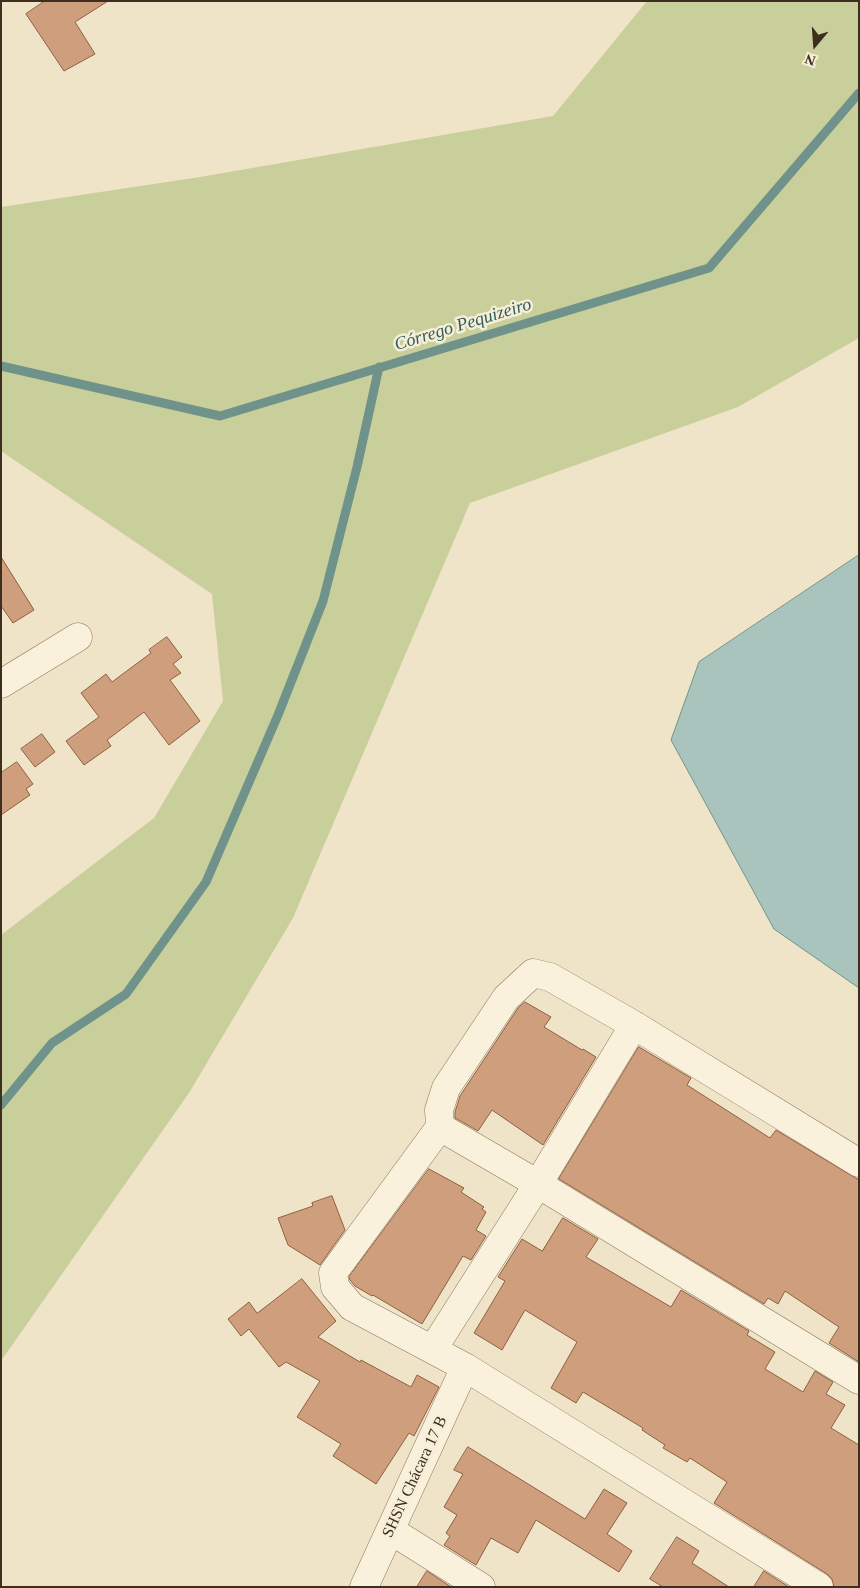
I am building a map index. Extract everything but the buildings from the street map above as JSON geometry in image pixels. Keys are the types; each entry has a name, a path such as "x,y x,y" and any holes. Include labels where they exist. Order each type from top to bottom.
{"street":[{"path":"1,684 78,637"},
{"path":"819,1587 465,1367 352,1306 335,1287 333,1273 440,1127 439,1110 446,1088 506,998 533,973 550,977 634,1025 859,1163"},
{"path":"433,1349 538,1184 634,1025"},
{"path":"440,1127 538,1184 859,1380"},
{"name":"SHSN Chácara 17 B","path":"364,1587 465,1367"},
{"path":"390,1530 480,1587"}],"green space":[{"path":"647,1 859,1 859,338 738,407 470,503 293,918 189,1093 1,1361 1,935 154,818 223,701 212,594 1,451 1,207 200,177 553,116"}],"water":[{"path":"859,555 859,988 774,929 671,740 699,662"}],"waterway":[{"name":"Córrego Pequizeiro","path":"1,366 220,416 709,268 859,93"},
{"path":"1,1105 52,1043 126,994 206,882 278,715 323,601 357,467 379,367"}]}
